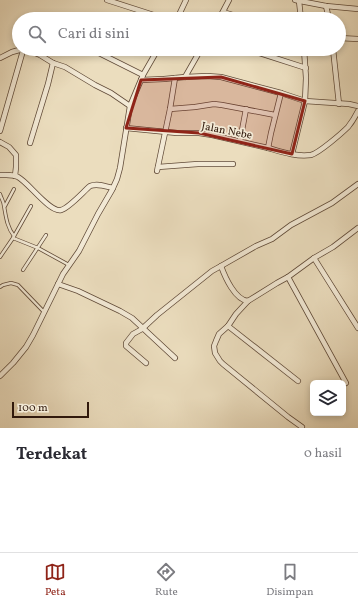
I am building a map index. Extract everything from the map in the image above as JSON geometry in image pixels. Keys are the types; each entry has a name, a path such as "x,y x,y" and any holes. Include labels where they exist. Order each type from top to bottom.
{"street":[{"path":"107,0 144,12"},
{"path":"180,12 186,0"},
{"path":"223,12 229,0"},
{"path":"299,12 297,1 358,9"},
{"path":"326,6 327,12"},
{"path":"346,38 358,39"},
{"path":"0,58 12,52"},
{"path":"0,131 21,56"},
{"path":"42,56 53,63 65,67 111,93 130,106"},
{"path":"105,56 143,75"},
{"path":"0,376 26,347 58,284 79,251 117,180 130,106 143,75 154,56"},
{"path":"184,77 197,56"},
{"path":"269,56 306,68"},
{"path":"292,154 305,101 305,56"},
{"path":"334,56 339,104"},
{"path":"30,143 53,63"},
{"path":"141,80 207,76 221,77 305,101 358,106"},
{"path":"175,78 157,169 198,164 233,164"},
{"path":"268,148 281,93"},
{"path":"170,109 214,104 275,115"},
{"path":"240,141 246,109"},
{"name":"Jalan Nebe","path":"126,128 177,133 199,133 240,141 292,154 311,155 317,152 347,127 358,111"},
{"path":"0,142 9,147 16,155 15,176"},
{"path":"0,175 15,176 22,180 36,194 57,210 61,210 69,206 90,186 96,185 113,188"},
{"path":"146,363 127,347 126,344 133,334 142,329 198,281 256,246 272,239 291,225 332,203 358,184"},
{"path":"302,427 220,361 215,353 214,346 219,334 228,326 236,314 248,301 288,277 314,258 333,247 358,228"},
{"path":"314,258 358,328"},
{"path":"221,266 236,295 243,300 248,301"},
{"path":"288,277 344,380"},
{"path":"58,284 78,291 132,318 142,329 175,358"},
{"path":"228,326 298,381"}],"lane":[{"path":"4,206 14,189"},
{"path":"0,194 8,224 14,236 13,238"},
{"path":"0,257 13,238 31,206"},
{"path":"0,212 5,211"},
{"path":"23,270 46,235"},
{"path":"13,238 38,248 69,265"},
{"path":"0,287 10,283 18,284 44,312"}],"highlighted area":[{"path":"221,77 305,101 292,154 199,133 126,128 141,80"}]}
